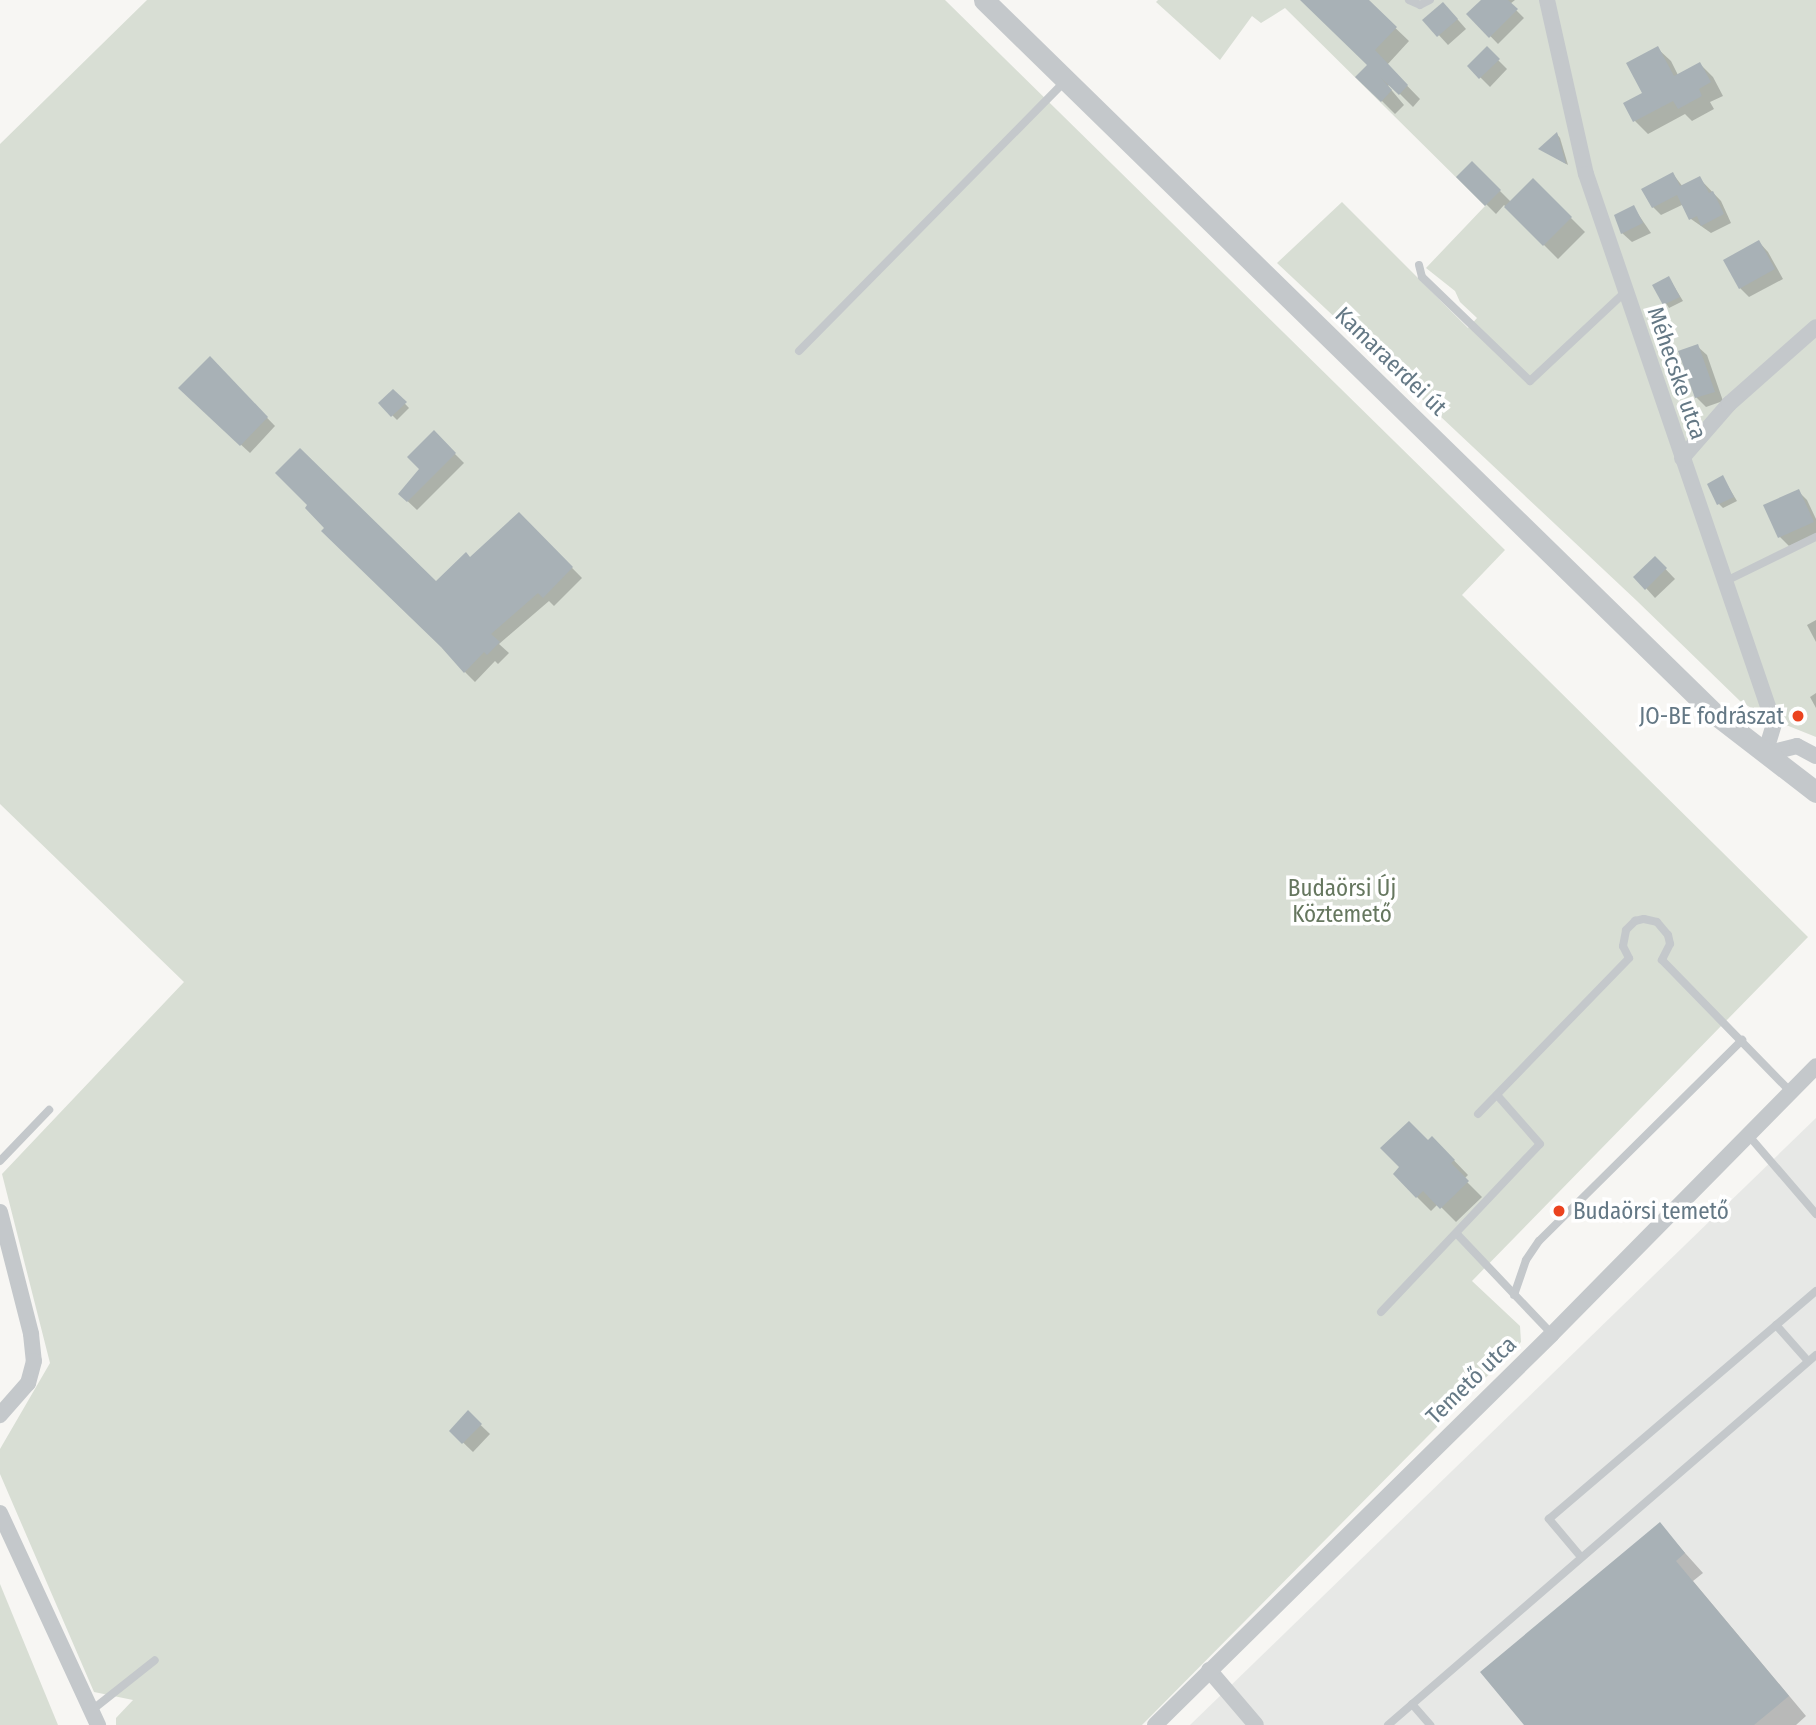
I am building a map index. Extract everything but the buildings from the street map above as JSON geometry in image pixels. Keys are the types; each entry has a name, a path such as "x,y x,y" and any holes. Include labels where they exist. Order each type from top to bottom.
{"street":[{"name":"Kamaraerdei út","path":"984,0 1716,715 1816,792"},
{"name":"Méhecske utca","path":"1547,0 1586,174 1774,724 1765,754"},
{"path":"1682,458 1729,404 1816,327"},
{"path":"1765,754 1797,746 1816,756"},
{"name":"Temető utca","path":"1155,1725 1552,1334 1816,1066"},
{"path":"0,1212 34,1349 28,1382 0,1415"},
{"path":"0,1513 95,1717"},
{"path":"1209,1670 1256,1725"}],"lane":[{"path":"1409,0 1420,5 1430,0"},
{"path":"799,351 1066,80"},
{"path":"1419,265 1422,277 1531,382 1625,292"},
{"path":"1726,581 1816,537"},
{"path":"1478,1114 1629,958 1623,946 1626,930 1635,921 1644,919 1657,922 1668,934 1670,944 1662,960 1791,1092"},
{"path":"1514,1295 1525,1260 1539,1241 1742,1041"},
{"path":"1381,1312 1541,1144 1497,1095"},
{"path":"0,1161 49,1110"},
{"path":"1749,1136 1816,1213"},
{"path":"1457,1234 1552,1334"},
{"path":"1581,1557 1549,1519 1816,1291"},
{"path":"1776,1325 1808,1360"},
{"path":"1388,1725 1816,1355"},
{"path":"95,1717 155,1660"},
{"path":"1412,1704 1430,1725"}],"shaded area":[{"path":"1816,1118 1816,1725 1190,1725"}],"green space":[{"name":"Budaörsi Új Köztemető","path":"147,0 945,0 1505,550 1462,595 1808,937 1472,1281 1520,1326 1521,1342 1142,1725 116,1725 116,1718 133,1700 94,1692 0,1474 0,1449 50,1363 2,1174 184,982 0,804 0,144"},
{"path":"1816,0 1816,737 1764,716 1740,701 1277,263 1342,202 1468,328 1477,318 1460,302 1455,291 1426,268 1485,206 1285,8 1261,23 1252,16 1220,60 1156,2"},
{"path":"0,1584 58,1725 0,1725"}],"place":[{"name":"JO-BE fodrászat","path":"1798,716"},
{"name":"Budaörsi temető","path":"1559,1211"}]}
